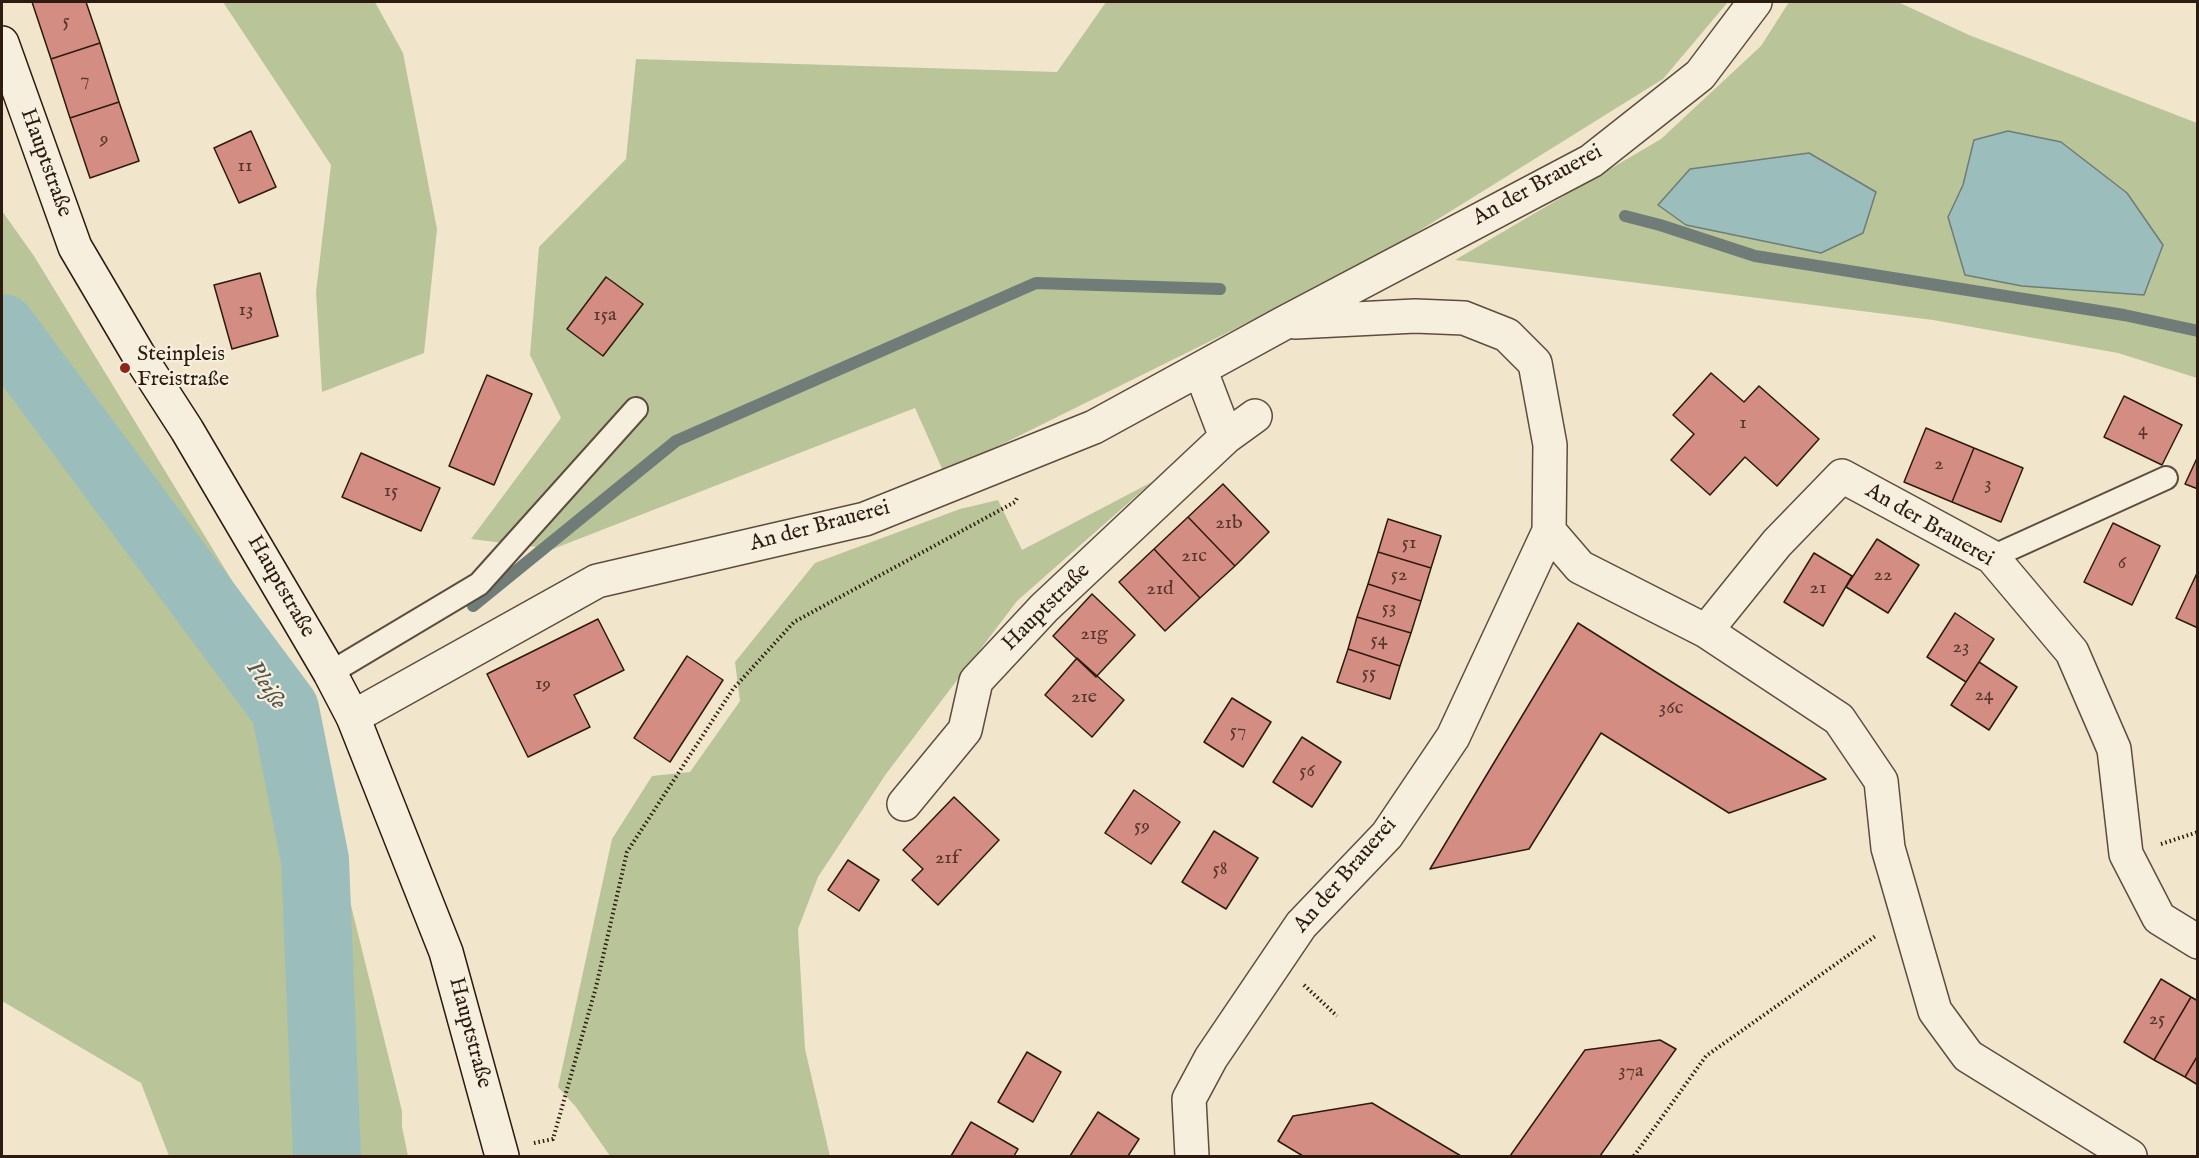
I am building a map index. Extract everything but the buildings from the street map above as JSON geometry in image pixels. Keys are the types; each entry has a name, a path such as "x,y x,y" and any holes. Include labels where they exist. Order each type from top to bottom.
{"street":[{"name":"An der Brauerei","path":"353,717 597,581 865,519 1094,427 1284,323 1591,161 1701,75 1755,2"},
{"name":"Hauptstraße","path":"2,43 75,247 138,354 187,430 330,673 353,717 446,952 501,1154"},
{"name":"An der Brauerei","path":"1192,1156 1189,1100 1211,1058 1300,926 1387,835 1453,736 1549,531 1550,445 1535,363 1507,335 1464,318 1415,316 1284,323"},
{"path":"1200,369 1226,437"},
{"name":"Hauptstraße","path":"904,804 965,730 976,681 1044,608 1226,437 1255,416"},
{"name":"An der Brauerei","path":"1706,631 1777,543 1842,476 1992,557 2072,652 2114,749 2126,854 2159,918 2198,942"},
{"path":"1549,531 1580,567 1706,631 1839,719 1881,782 1888,848 1935,1011 1968,1056 2130,1156"}],"lane":[{"path":"330,673 479,584 636,409"},
{"path":"1992,557 2166,478"}],"path":[{"path":"501,1154 553,1138 596,987 627,852 733,689 794,622 1015,502 1036,450"},
{"path":"1634,1156 1706,1056 1907,914"},
{"path":"1277,960 1337,1016"}],"green space":[{"path":"223,2 375,2 403,53 437,229 424,353 322,392 316,292 331,165"},
{"path":"1106,2 1728,2 1663,79 1366,264 944,473 915,408 553,549 471,539 561,418 530,355 539,247 626,159 636,59 1057,72"},
{"path":"1789,2 1898,2 1969,35 2197,123 2197,378 2118,353 1933,320 1455,260 1661,139 1761,46"},
{"path":"2,211 34,256 231,579 306,724 402,1111 402,1127 408,1156 169,1156 141,1083 2,1001"},
{"path":"1152,482 1017,601 886,774 818,877 798,929 805,1049 830,1156 610,1156 576,1107 558,1087 612,839 652,776 690,772 740,701 735,662 815,563 960,509 998,500 1022,550"}],"water":[{"path":"2008,131 2061,142 2127,193 2163,245 2144,295 2022,286 1965,275 1948,217 1963,185 1974,140"},
{"path":"1809,153 1876,192 1863,233 1821,253 1686,225 1658,205 1690,169"}],"waterway":[{"path":"1625,216 1755,256 2124,315 2198,331"},
{"path":"473,606 676,441 1036,283 1220,289"},
{"name":"Pleiße","path":"2,328 285,709 315,860 327,1156"}],"place":[{"name":"Steinpleis Freistraße","path":"125,368"}]}
